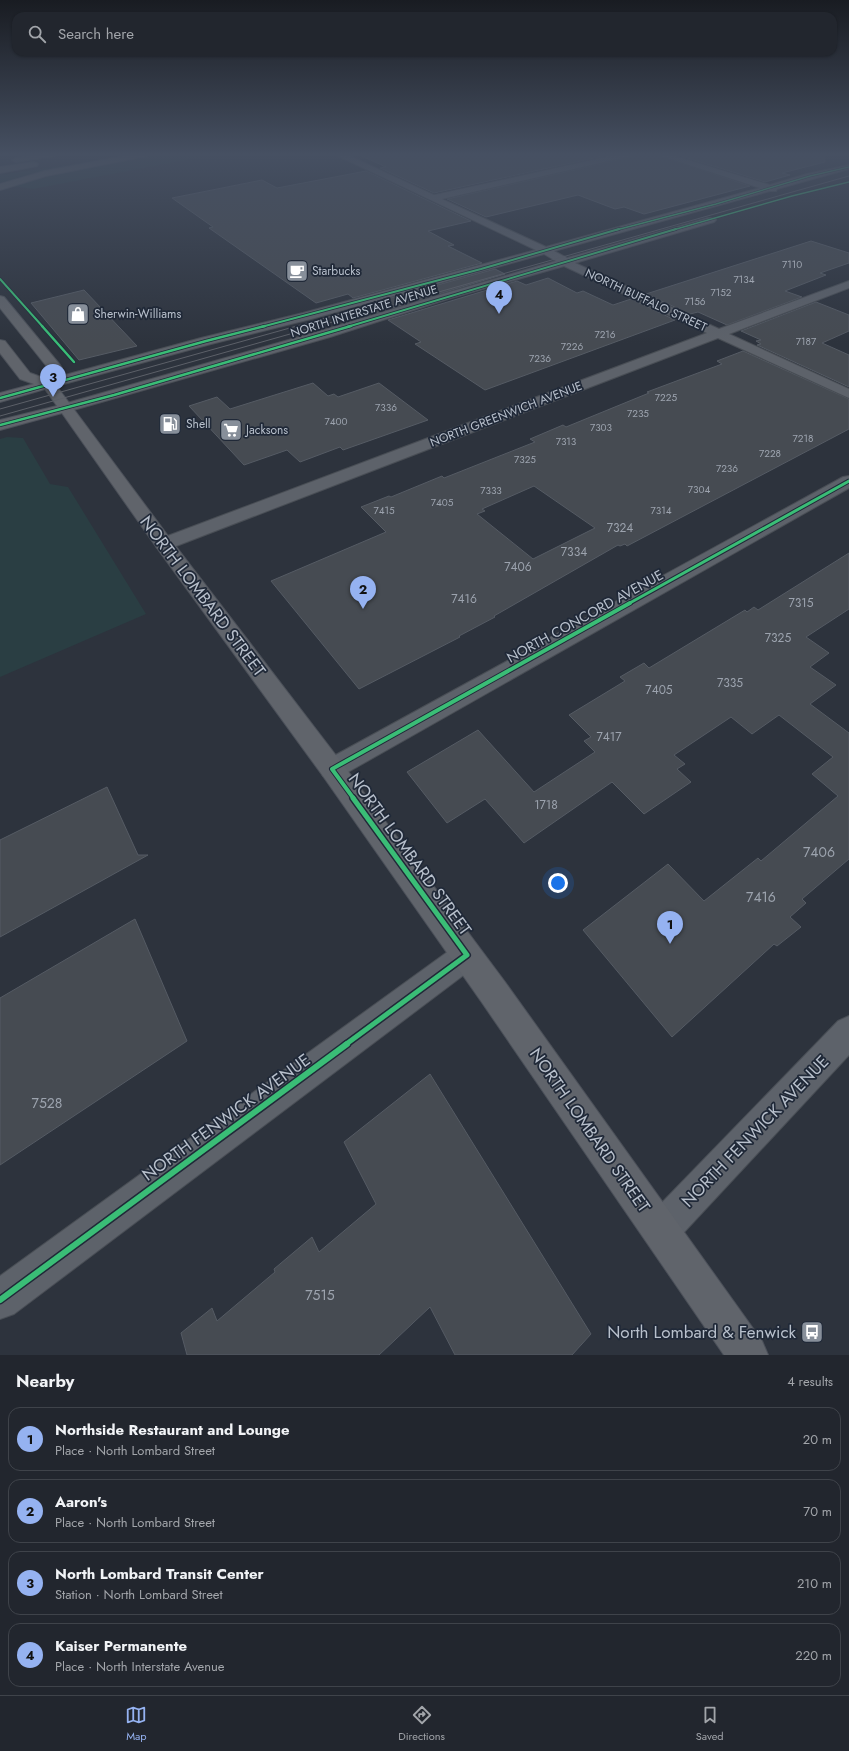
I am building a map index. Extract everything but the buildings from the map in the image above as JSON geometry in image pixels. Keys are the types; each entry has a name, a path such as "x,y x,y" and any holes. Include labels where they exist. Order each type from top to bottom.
{"main road":[{"path":"0,300 55,368 48,384 25,376 0,344"},
{"name":"NORTH INTERSTATE AVENUE","path":"0,398 48,384"},
{"name":"NORTH LOMBARD STREET","path":"48,384 467,955 748,1355"},
{"name":"NORTH INTERSTATE AVENUE","path":"0,425 66,408"}],"street":[{"name":"NORTH BUFFALO STREET","path":"472,216 849,394"},
{"name":"NORTH INTERSTATE AVENUE","path":"48,384 206,341 307,316 667,216"},
{"name":"NORTH INTERSTATE AVENUE","path":"66,408 325,334 447,296 723,216"},
{"name":"NORTH GREENWICH AVENUE","path":"164,544 849,284"},
{"name":"NORTH CONCORD AVENUE","path":"332,769 849,481"},
{"name":"NORTH FENWICK AVENUE","path":"0,1300 467,955"},
{"name":"NORTH FENWICK AVENUE","path":"660,1230 849,1032"}],"green space":[{"path":"7,437 23,438 50,484 68,487 146,614 0,677 0,439"}],"tram line":[{"path":"0,416 707,216"},
{"path":"0,409 390,300"}],"cycle path":[{"path":"0,398 206,341 307,316 424,283 481,269 667,216"},
{"path":"0,425 114,395 325,334 722,216"},
{"path":"0,279 74,362"},
{"path":"0,1300 467,955 332,769 849,481"}],"place":[{"name":"Starbucks","path":"297,271"},
{"name":"Sherwin-Williams","path":"78,314"},
{"name":"Kaiser Permanente","path":"499,314"},
{"name":"North Lombard Transit Center","path":"53,397"},
{"name":"Shell","path":"170,424"},
{"name":"Jacksons","path":"231,430"},
{"name":"Aaron's","path":"363,609"},
{"name":"Northside Restaurant and Lounge","path":"670,944"},
{"name":"North Lombard & Fenwick","path":"812,1332"}]}
